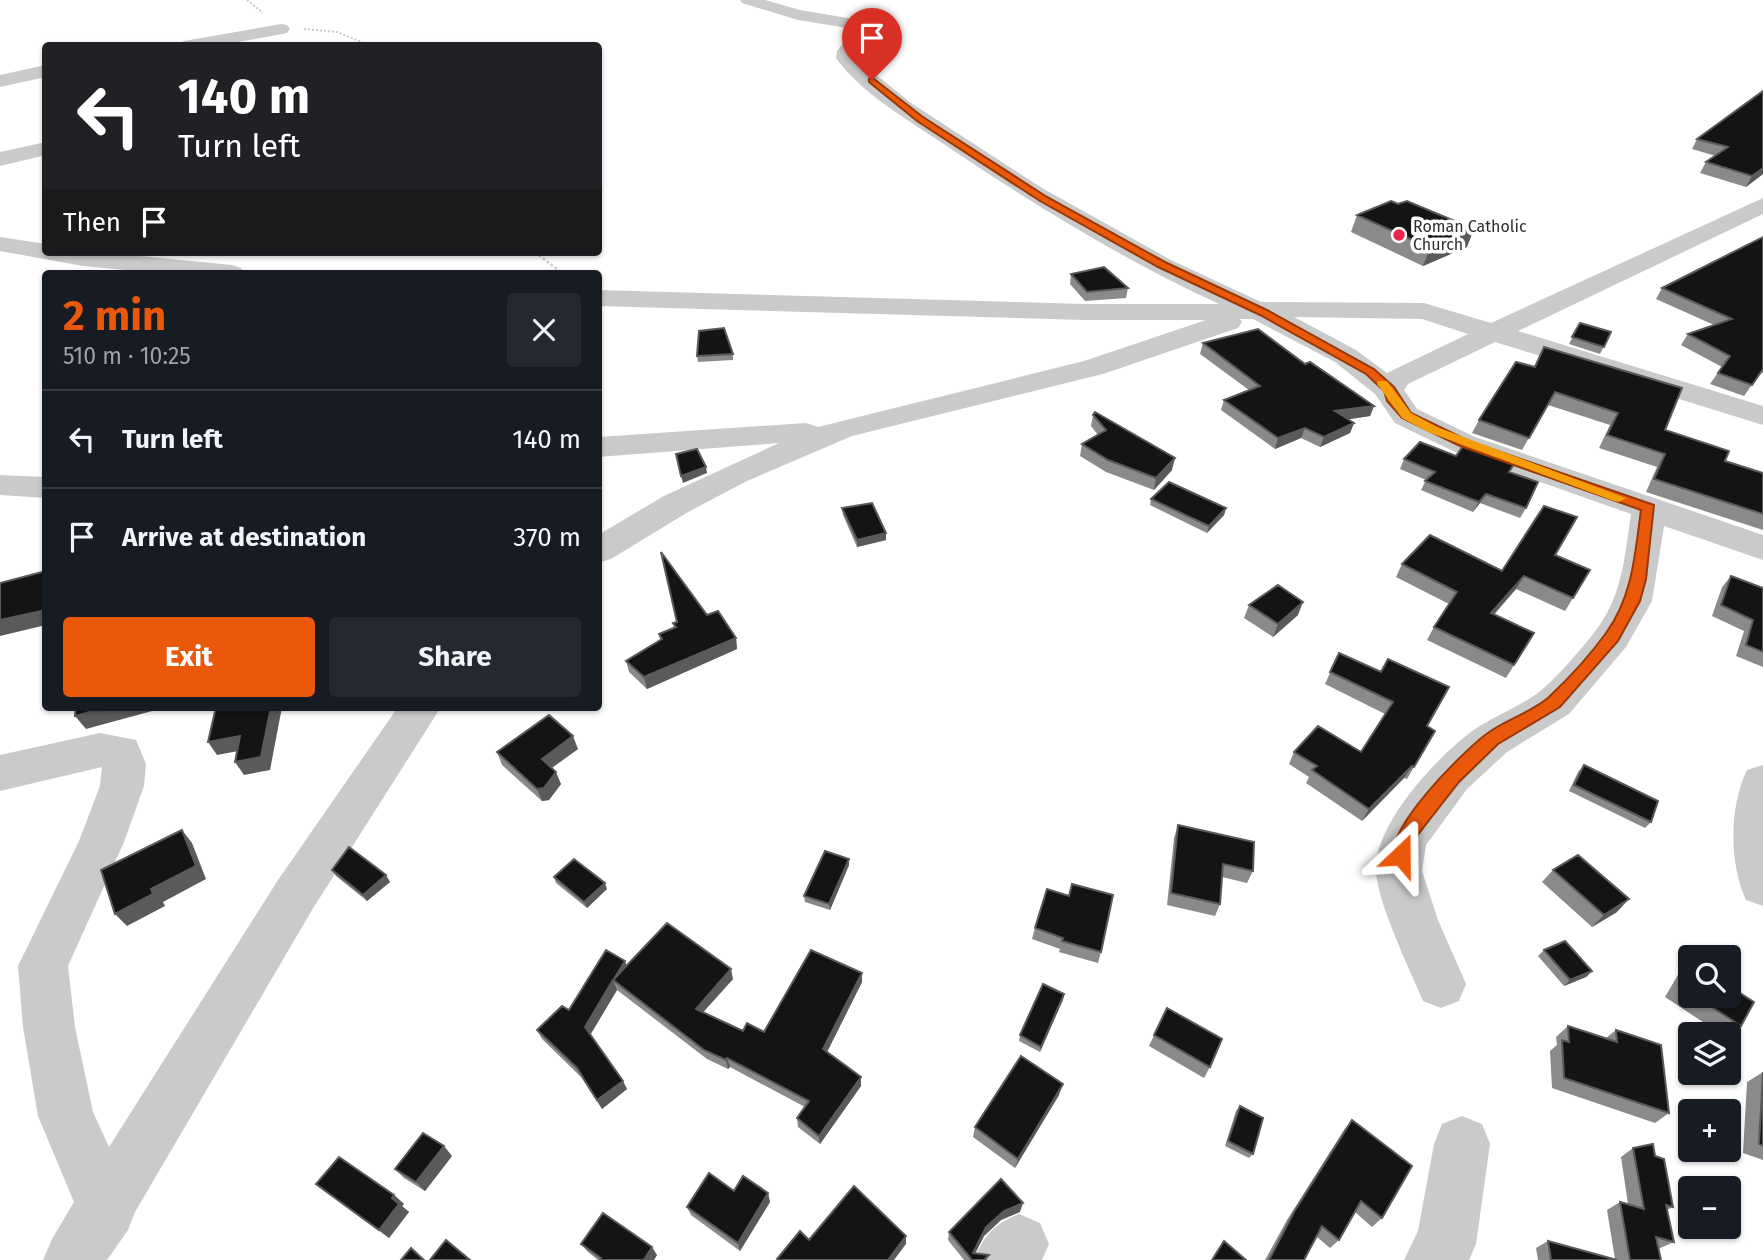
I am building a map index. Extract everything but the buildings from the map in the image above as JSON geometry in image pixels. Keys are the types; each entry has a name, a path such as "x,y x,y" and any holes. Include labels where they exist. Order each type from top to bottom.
{"street":[{"path":"748,0 799,15 853,24 860,32 846,51 845,58 920,119 1044,199 1252,312 1370,371 1390,390 1393,401 1406,416 1432,429 1763,548"},
{"path":"207,42 281,29"},
{"path":"0,81 42,72"},
{"path":"0,159 42,149"},
{"path":"1390,390 1398,378 1763,205"},
{"path":"0,244 42,251"},
{"path":"71,256 202,270"},
{"path":"602,298 734,298 965,309 1252,312 1377,307 1424,311 1756,411"},
{"path":"602,447 841,429 1094,368 1205,331 1252,312"},
{"path":"602,549 676,504 736,474 841,429"},
{"path":"0,485 42,488"},
{"path":"1441,985 1414,920 1399,871 1404,839 1452,776 1492,740 1554,703 1612,637 1633,601 1639,579 1648,508"},
{"path":"73,1260 107,1209 295,895 417,711"},
{"path":"0,773 100,750 121,752 124,764 122,786 101,842 43,966 49,1027 66,1116 107,1209"},
{"path":"1763,783 1757,807 1757,857 1763,886"},
{"path":"1434,1260 1446,1244 1462,1144"}],"path":[{"path":"540,256 558,270"}],"slow traffic":[{"path":"1383,384 1390,390 1393,401 1406,416 1432,429 1464,444 1619,498"}],"place":[{"name":"Roman Catholic Church","path":"1399,235"}],"route":[{"path":"872,80 920,119 1044,199 1162,265 1264,312 1370,371 1390,390 1393,401 1406,416 1464,444 1648,508 1639,579 1633,601 1612,637 1554,703 1492,740 1452,776 1404,839 1401,855"}]}
